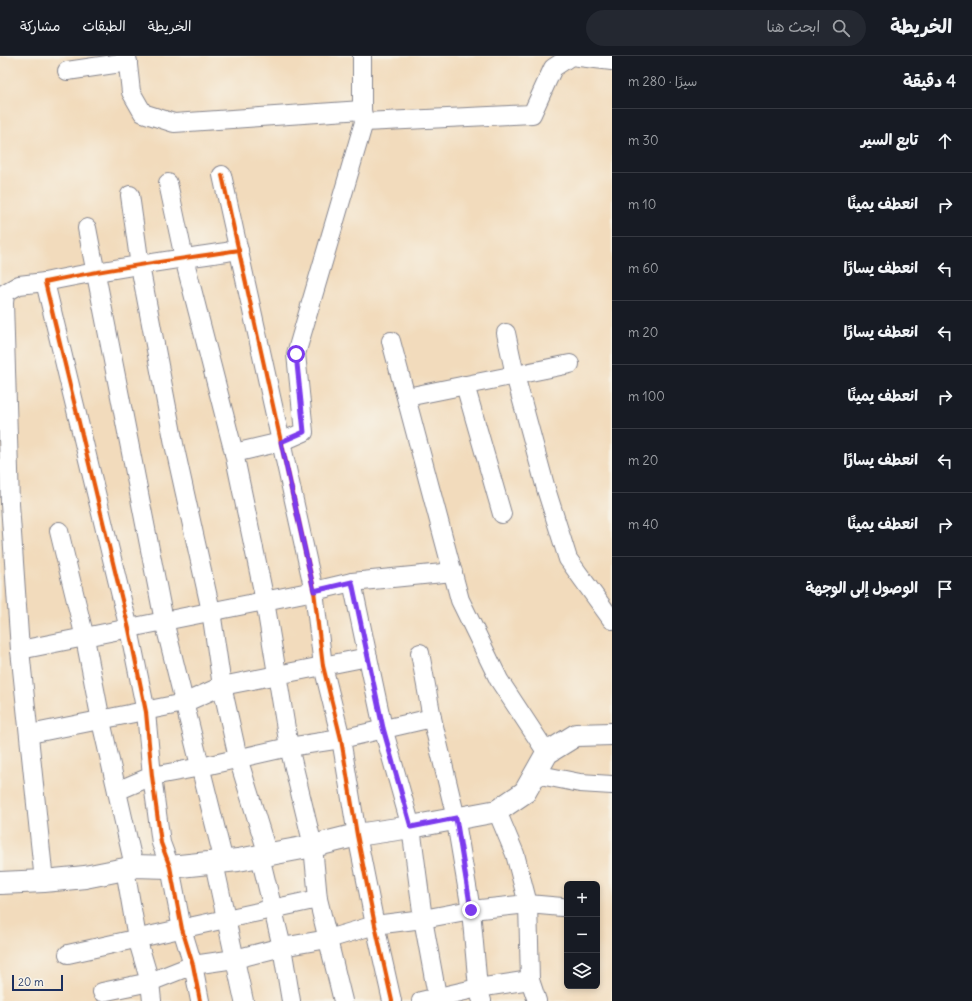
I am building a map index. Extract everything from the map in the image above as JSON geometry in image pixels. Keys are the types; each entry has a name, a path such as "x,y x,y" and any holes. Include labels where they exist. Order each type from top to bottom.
{"street":[{"path":"234,453 281,442 304,432 296,354 363,116 362,56"},
{"path":"67,71 128,59 131,92 144,113 174,123 363,116 532,114 553,68 571,56 612,61"},
{"path":"222,175 314,591 323,666 341,739 357,835 392,1001"},
{"path":"168,183 184,258 234,453 265,601 289,747 313,846 318,899 343,1001"},
{"path":"130,195 140,266 174,444 211,612 222,686 238,758 264,855 291,1001"},
{"path":"87,228 97,271 164,621 184,703 202,767 219,862 227,918 244,1001"},
{"path":"44,881 30,734 20,650 10,504 5,294 19,285 46,282 97,271 140,266 239,250"},
{"path":"46,282 129,629 146,712 160,842 170,868 182,929 193,965 200,1001"},
{"path":"506,333 515,375 546,489 568,559 612,620"},
{"path":"391,341 460,600 499,680 546,753"},
{"path":"407,397 570,364"},
{"path":"465,385 502,514"},
{"path":"59,531 85,638 101,721 117,791 130,868 137,938 150,982 152,1001"},
{"path":"20,650 129,629 352,582 453,572"},
{"path":"352,582 383,728 411,827 432,1000 480,995 530,980"},
{"path":"420,653 432,718 456,818 471,910 480,995"},
{"path":"30,734 146,712 184,703 222,686 368,657"},
{"path":"117,791 152,776 202,767 289,747 341,739 383,728 432,718"},
{"path":"0,883 85,877 130,868 170,868 219,862 313,846 357,835 411,827 497,810 525,792 546,753 576,735 612,734"},
{"path":"535,774 580,783 612,785"},
{"path":"497,810 514,854 528,904 530,980 537,1001"},
{"path":"68,954 318,899"},
{"path":"102,992 150,982 193,965 235,959 282,947 328,939 375,926 471,910 528,904 562,907"}],"cycle path":[{"path":"222,175 314,591 323,666 341,739 357,835 392,1001"},
{"path":"200,1001 193,965 182,929 170,867 161,843 152,776 146,712 129,629 45,282 117,268 239,250"}],"route":[{"path":"296,354 304,432 281,442 314,591 352,582 383,728 411,827 456,818 471,910"}]}
